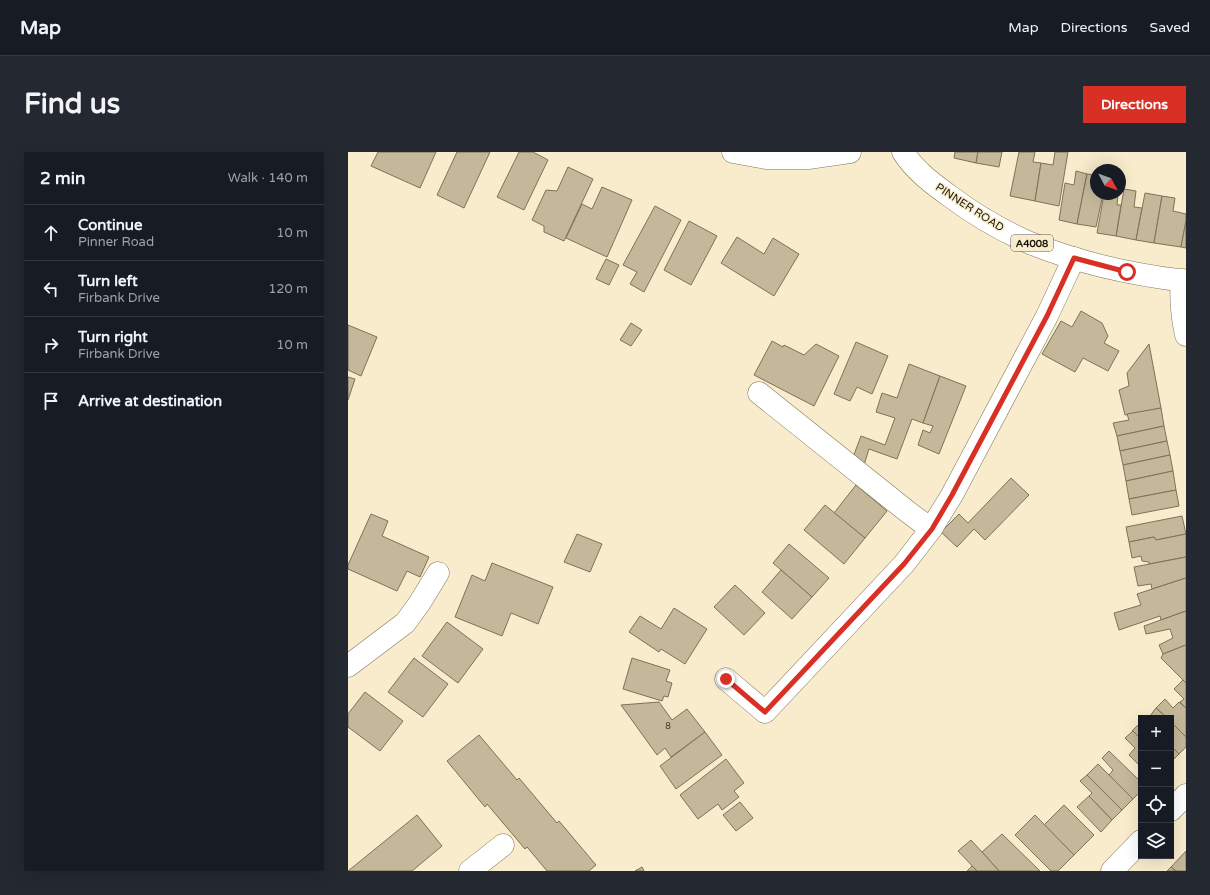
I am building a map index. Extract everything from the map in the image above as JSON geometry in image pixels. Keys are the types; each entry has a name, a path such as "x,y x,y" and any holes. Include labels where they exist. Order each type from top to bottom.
{"street":[{"path":"733,152 766,158 808,158 850,152"},
{"name":"PINNER ROAD","path":"903,152 909,161 933,184 960,204 1030,243 1074,258 1127,272 1184,280"},
{"path":"726,679 765,712 904,564 932,529 952,495 1047,316 1074,258"},
{"path":"1184,280 1180,299 1181,315 1186,335"},
{"path":"759,393 908,512 932,529"},
{"path":"348,666 405,623 419,604 438,573"},
{"path":"1174,807 1186,795"},
{"path":"1115,870 1138,844"},
{"path":"470,871 503,845"}],"building":[{"path":"378,152 436,152 420,188 371,166"},
{"path":"457,152 490,152 464,208 437,195"},
{"path":"519,152 533,152 548,160 524,210 497,197"},
{"path":"955,152 978,152 976,163 954,158"},
{"path":"978,152 1002,152 999,167 976,163"},
{"path":"1019,152 1035,152 1033,162 1041,163 1035,201 1010,196"},
{"path":"1055,152 1068,152 1059,206 1035,201 1041,163 1053,165"},
{"path":"568,167 593,179 564,241 544,232 544,226 532,220 546,190 557,191"},
{"path":"1076,171 1087,174 1077,224 1059,220 1065,183 1074,185"},
{"path":"1087,174 1090,174 1090,200 1102,200 1096,227 1077,224"},
{"path":"602,187 632,200 607,257 566,238 582,204 592,209"},
{"path":"1126,189 1136,191 1134,207 1142,208 1136,240 1116,236 1122,200 1126,200"},
{"path":"1145,193 1162,196 1154,243 1136,240"},
{"path":"1162,196 1175,198 1173,211 1186,214 1181,247 1154,243"},
{"path":"1103,200 1117,200 1117,205 1121,205 1116,236 1097,233"},
{"path":"655,206 681,220 644,292 630,284 637,272 623,265"},
{"path":"689,221 717,236 691,285 664,270"},
{"path":"1186,221 1186,248 1181,247"},
{"path":"737,237 764,254 773,238 799,254 774,296 721,263"},
{"path":"606,259 619,265 609,285 596,279"},
{"path":"1081,311 1102,323 1108,336 1104,343 1119,351 1108,371 1083,358 1075,372 1042,354 1061,321 1072,327"},
{"path":"631,323 642,330 631,346 620,340"},
{"path":"348,325 377,337 361,376 348,370"},
{"path":"772,341 804,355 816,344 839,356 814,406 754,375"},
{"path":"856,342 888,356 872,394 857,387 850,401 834,394"},
{"path":"1149,344 1161,408 1125,415 1119,390 1129,386 1127,373"},
{"path":"909,364 940,376 923,423 912,419 897,459 869,449 864,465 852,460 861,436 885,445 895,418 876,412 882,393 897,398"},
{"path":"940,376 966,386 939,454 918,445 923,430 930,433 933,426 923,423"},
{"path":"348,377 355,379 348,400"},
{"path":"1161,408 1164,426 1117,436 1113,423 1129,420 1127,414"},
{"path":"1164,426 1167,441 1120,451 1117,436"},
{"path":"1167,441 1170,455 1123,465 1120,451"},
{"path":"1170,455 1173,471 1126,481 1123,465"},
{"path":"1173,471 1176,490 1129,499 1126,481"},
{"path":"1011,478 1029,495 985,540 974,529 957,547 941,532 959,514 968,523"},
{"path":"856,485 887,511 865,538 834,513"},
{"path":"1176,490 1179,506 1132,515 1129,499"},
{"path":"825,505 865,538 844,564 804,530"},
{"path":"371,514 388,521 382,536 429,557 420,577 407,571 397,591 348,569 348,565"},
{"path":"1182,516 1186,534 1156,540 1154,537 1129,542 1126,527"},
{"path":"577,534 602,544 590,572 564,562"},
{"path":"1186,534 1186,557 1149,564 1149,562 1142,561 1141,556 1132,558 1129,542 1154,537 1156,540"},
{"path":"789,544 829,578 812,597 773,563"},
{"path":"1186,557 1186,578 1152,589 1151,584 1138,586 1134,567"},
{"path":"492,563 553,587 538,624 511,613 502,636 455,617 472,575 485,581"},
{"path":"781,570 812,597 792,619 762,592"},
{"path":"1186,578 1186,611 1161,620 1160,616 1119,630 1114,613 1141,605 1137,594"},
{"path":"735,585 765,613 744,635 714,607"},
{"path":"674,608 707,629 685,664 661,649 659,652 629,632 640,616 661,629"},
{"path":"1186,611 1186,645 1163,654 1159,645 1173,638 1170,629 1146,634 1144,626"},
{"path":"447,622 483,649 458,683 422,656"},
{"path":"1186,645 1186,683 1161,658 1163,654"},
{"path":"414,658 448,684 423,717 388,692"},
{"path":"632,658 670,670 666,681 672,683 668,697 664,696 662,701 623,689"},
{"path":"1183,680 1186,683 1186,708 1180,702 1184,699 1174,689"},
{"path":"365,692 403,721 380,751 348,727 348,714"},
{"path":"1165,699 1173,708 1179,702 1186,708 1186,737 1174,725 1174,715 1164,715 1156,708"},
{"path":"659,702 672,720 687,709 705,732 671,757 665,748 657,755 621,705"},
{"path":"1156,708 1164,715 1151,715"},
{"path":"1138,725 1138,736 1132,731"},
{"path":"1174,725 1186,737 1186,747 1179,754 1174,749"},
{"path":"1133,731 1138,736 1138,764 1129,755 1135,748 1125,738"},
{"path":"705,732 722,755 676,789 660,766"},
{"path":"479,735 517,780 519,778 557,823 559,821 596,865 589,871 547,871 527,847 525,849 487,804 485,807 447,761"},
{"path":"1174,749 1179,754 1174,759"},
{"path":"1109,751 1138,779 1138,794 1133,799 1109,775 1113,770 1102,758"},
{"path":"726,759 744,783 734,791 739,797 722,810 718,804 698,819 680,795"},
{"path":"1098,764 1133,799 1122,810 1087,775"},
{"path":"1087,775 1122,810 1112,820 1089,796 1092,793 1080,781"},
{"path":"1089,796 1112,820 1101,832 1077,807"},
{"path":"740,802 753,818 736,831 723,815"},
{"path":"1064,805 1094,835 1074,855 1044,825"},
{"path":"417,815 442,846 412,871 348,871"},
{"path":"1035,815 1074,855 1058,871 1051,871 1015,835"},
{"path":"1002,834 1040,871 999,871 982,852"},
{"path":"971,840 999,871 977,871 958,851"},
{"path":"1186,851 1186,871 1176,871 1171,867"},
{"path":"972,866 977,871 967,871"},
{"path":"642,867 644,871 635,871"},
{"path":"1171,867 1176,871 1167,871"}],"route":[{"path":"726,679 765,712 904,564 932,529 952,495 1047,316 1074,258 1127,272"}]}
